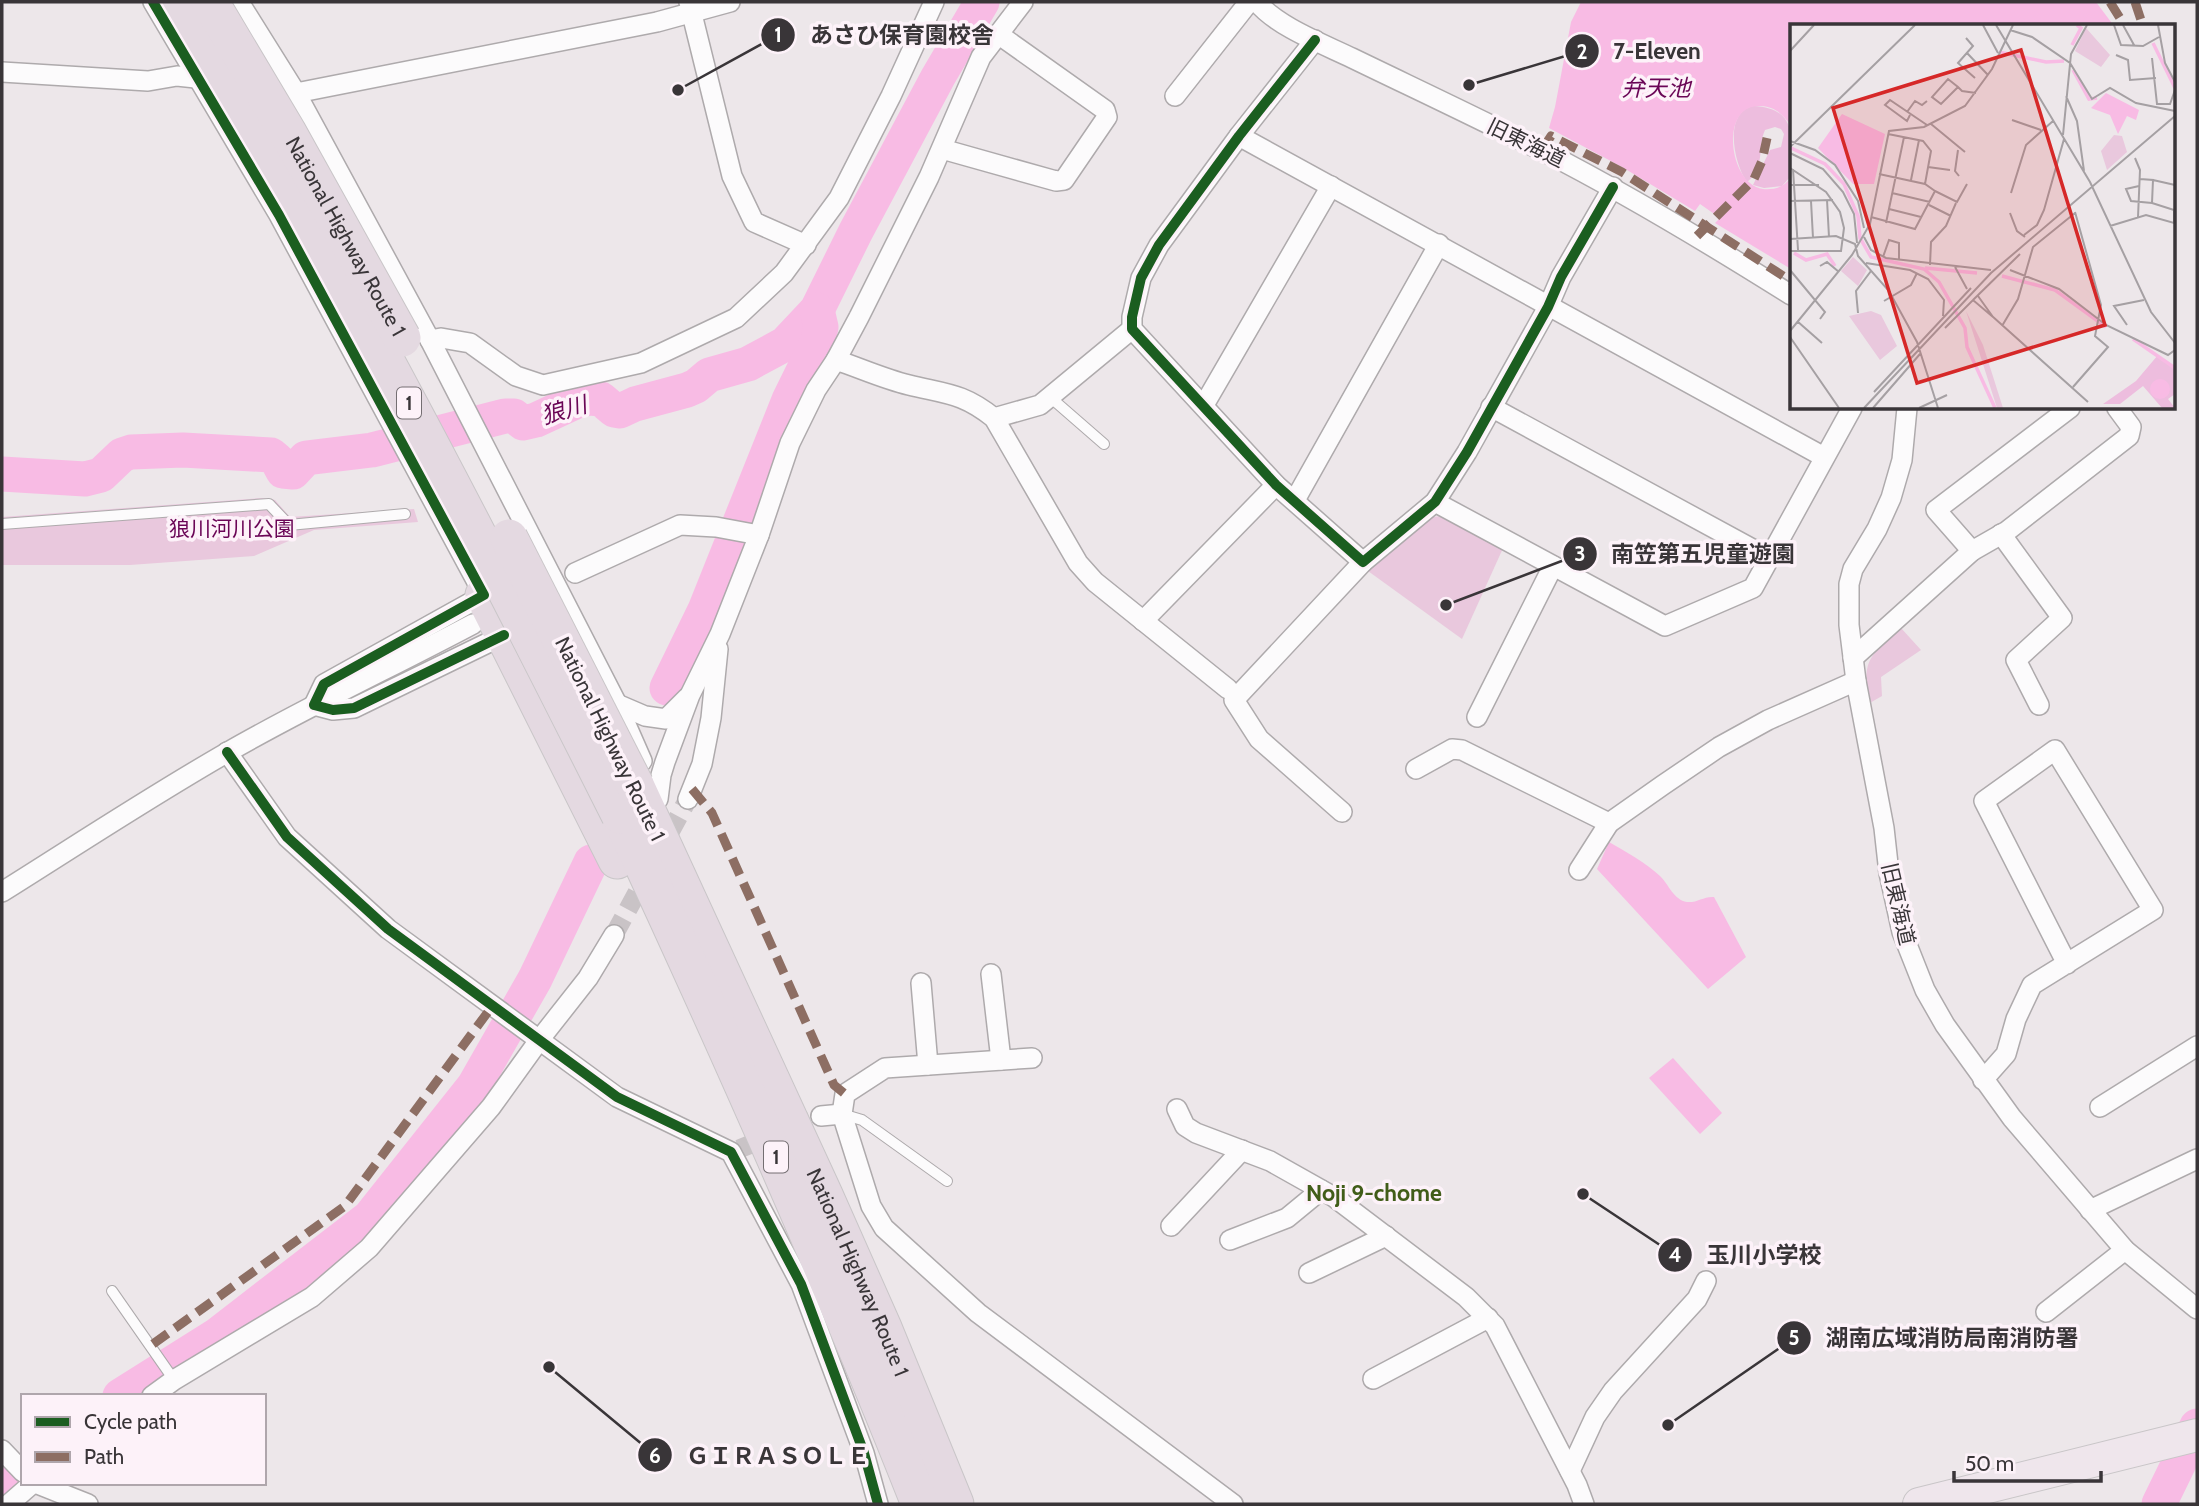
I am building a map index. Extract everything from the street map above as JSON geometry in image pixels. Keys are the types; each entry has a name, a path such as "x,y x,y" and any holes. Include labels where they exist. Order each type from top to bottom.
{"highway":[{"name":"National Highway Route 1","path":"179,2 315,232 481,538 650,799"},
{"name":"National Highway Route 1","path":"210,2 375,287 650,799 740,1044 814,1280 920,1504"},
{"path":"487,618 714,1044 740,1044"},
{"name":"National Highway Route 1","path":"740,1044 883,1328 955,1504"}],"main road":[{"path":"1919,1504 2197,1435"}],"street":[{"path":"153,2 279,215 353,350 487,618"},
{"path":"239,2 296,93 430,340 617,704 650,799"},
{"path":"2,72 148,81 177,76 296,93 657,22 690,6 730,2"},
{"path":"430,340 441,338 470,344 516,376 543,385 641,363 736,318 784,273 839,198 891,96 934,2"},
{"path":"650,799 759,535 790,443 816,390 836,360 942,149 981,57 1023,2"},
{"path":"1175,96 1249,2"},
{"name":"旧東海道","path":"1257,2 1265,12 1315,40 1613,187 1790,294"},
{"path":"690,6 732,176 748,211 754,222 806,245"},
{"path":"942,149 1056,181 1064,180 1107,117 1105,110 998,34"},
{"path":"1315,40 1239,136 1153,256 1141,278 1132,328 1276,485 1363,562"},
{"path":"1239,136 1824,457"},
{"path":"1204,405 1331,186"},
{"path":"1342,812 1259,739 1234,700 1363,562 1435,502 1467,452 1548,307 1561,277 1613,187"},
{"path":"1295,500 1439,244"},
{"path":"353,350 411,307"},
{"path":"995,418 1040,405 1132,328"},
{"path":"836,360 906,385 975,402 995,418 1079,563 1096,582 1227,689"},
{"path":"1491,407 1769,558"},
{"path":"1435,502 1665,626 1753,588 1851,410"},
{"name":"旧東海道","path":"1907,410 1897,480 1877,529 1853,569 1849,584 1849,625 1856,681 1884,828 1889,873 1902,932 1925,990 1945,1025 1983,1080 2040,1152 2125,1250 2197,1309"},
{"path":"1972,551 1936,510 2067,410"},
{"path":"1853,657 1972,551 2001,534 2129,436 2131,427 2118,410"},
{"path":"1143,621 1276,485"},
{"path":"575,573 680,525 716,527 759,535"},
{"path":"2001,534 2062,618 2016,660 2039,705"},
{"path":"1477,718 1553,566"},
{"path":"314,705 333,710 354,708 487,618"},
{"path":"314,705 324,684 487,618"},
{"path":"2,892 226,752 487,618"},
{"path":"650,799 702,764 711,718 720,634"},
{"path":"1578,870 1609,823 1719,747 1768,720 1856,681"},
{"path":"617,704 645,716 666,719 691,695"},
{"path":"1416,769 1452,749 1462,750 1609,823"},
{"path":"1983,1080 2006,1054 2016,1019 2032,985 2067,964 2153,911 2055,750 1984,801 2067,964"},
{"path":"226,752 287,837 388,929 617,1097 735,1151 814,1280 878,1504"},
{"path":"155,1394 312,1297 369,1248 491,1107 588,978 614,935"},
{"path":"991,974 1001,1060"},
{"path":"921,983 928,1065"},
{"path":"2100,1107 2197,1046"},
{"path":"1032,1058 885,1068 845,1094 842,1114 871,1206 884,1228 978,1313 1233,1504"},
{"path":"1177,1109 1185,1126 1196,1133 1270,1161 1321,1190 1466,1297 1488,1318 1495,1326 1570,1471 1584,1504"},
{"path":"821,1116 842,1114"},
{"path":"1171,1226 1242,1150"},
{"path":"2090,1210 2197,1159"},
{"path":"1230,1240 1287,1218 1321,1190"},
{"path":"1309,1273 1386,1236"},
{"path":"2046,1312 2125,1250"},
{"path":"1570,1471 1595,1417 1614,1391 1697,1299 1706,1281"},
{"path":"1373,1379 1488,1318"},
{"path":"9,1504 32,1485"},
{"path":"39,1485 88,1504"}],"lane":[{"path":"1050,397 1104,444"},
{"path":"2,524 269,505 289,525 405,514"},
{"path":"842,1114 862,1120 947,1181"},
{"path":"112,1291 174,1380"}],"green space":[{"name":"狼川河川公園","path":"262,498 275,500 290,517 414,509 418,522 314,530 254,556 130,565 2,565 2,517"},
{"path":"1441,516 1504,546 1462,639 1368,571 1433,517"},
{"path":"1901,628 1921,650 1881,677 1882,696 1868,704 1866,677 1870,660"}],"shaded area":[{"path":"1753,106 1768,108 1786,120 1790,129 1790,177 1782,186 1764,188 1753,185 1770,150 1781,147 1784,134 1781,129 1775,127 1765,130 1759,163 1753,176 1747,182 1742,174 1735,152 1734,128 1744,111"}],"water":[{"name":"弁天池","path":"1581,2 2096,2 2112,24 1790,24 1790,125 1771,108 1748,108 1739,117 1733,144 1742,174 1751,184 1763,189 1775,188 1790,178 1790,268 1715,223 1720,218 1700,204 1695,211 1622,167 1549,128 1571,22"},
{"path":"1609,842 1654,871 1682,901 1691,902 1714,897 1746,957 1708,989 1597,869"},
{"path":"1673,1058 1722,1113 1700,1134 1649,1078"}],"waterway":[{"name":"狼川","path":"2,474 85,479 101,475 122,455 131,452 183,450 271,455 283,471 293,472 306,458 372,450 505,416 514,416 523,423 590,398 601,399 614,410 620,411 635,404 687,390 709,375 748,364 785,344 817,310 938,77 982,2"},
{"path":"667,688 705,610 789,400 817,343 821,327 817,310"},
{"path":"123,1394 217,1335 370,1217 474,1086 535,979 591,862"},
{"path":"2159,1504 2197,1426"},
{"path":"2,1493 21,1475"}],"tunnel":[{"path":"614,935 688,799"},
{"path":"739,1149 821,1116"}],"marked path":[{"path":"2110,2 2124,24"},
{"path":"2135,2 2142,24"},
{"path":"1542,150 1551,136 1622,172 1790,280"},
{"path":"1697,236 1754,179 1762,161 1767,138"},
{"path":"692,789 712,813 834,1085 845,1094"},
{"path":"153,1344 345,1206 493,1005"}],"cycle path":[{"path":"153,2 279,215 484,595 324,684 314,705 333,710 354,708 504,635"},
{"path":"1315,40 1239,136 1159,245 1141,278 1132,329 1276,485 1363,562 1435,502 1467,452 1548,307 1561,277 1613,187"},
{"path":"227,752 287,837 388,929 617,1097 731,1152 801,1284 864,1453 878,1504"}],"place":[{"name":"7-Eleven","path":"1469,85"},
{"name":"あさひ保育園校舎","path":"678,90"},
{"name":"南笠第五児童遊園","path":"1446,605"},
{"name":"玉川小学校","path":"1583,1194"},
{"name":"ＧＩＲＡＳＯＬＥ","path":"549,1367"},
{"name":"湖南広域消防局南消防署","path":"1668,1425"}],"district":[{"name":"Noji 9-chome","path":"1374,1193"}]}
